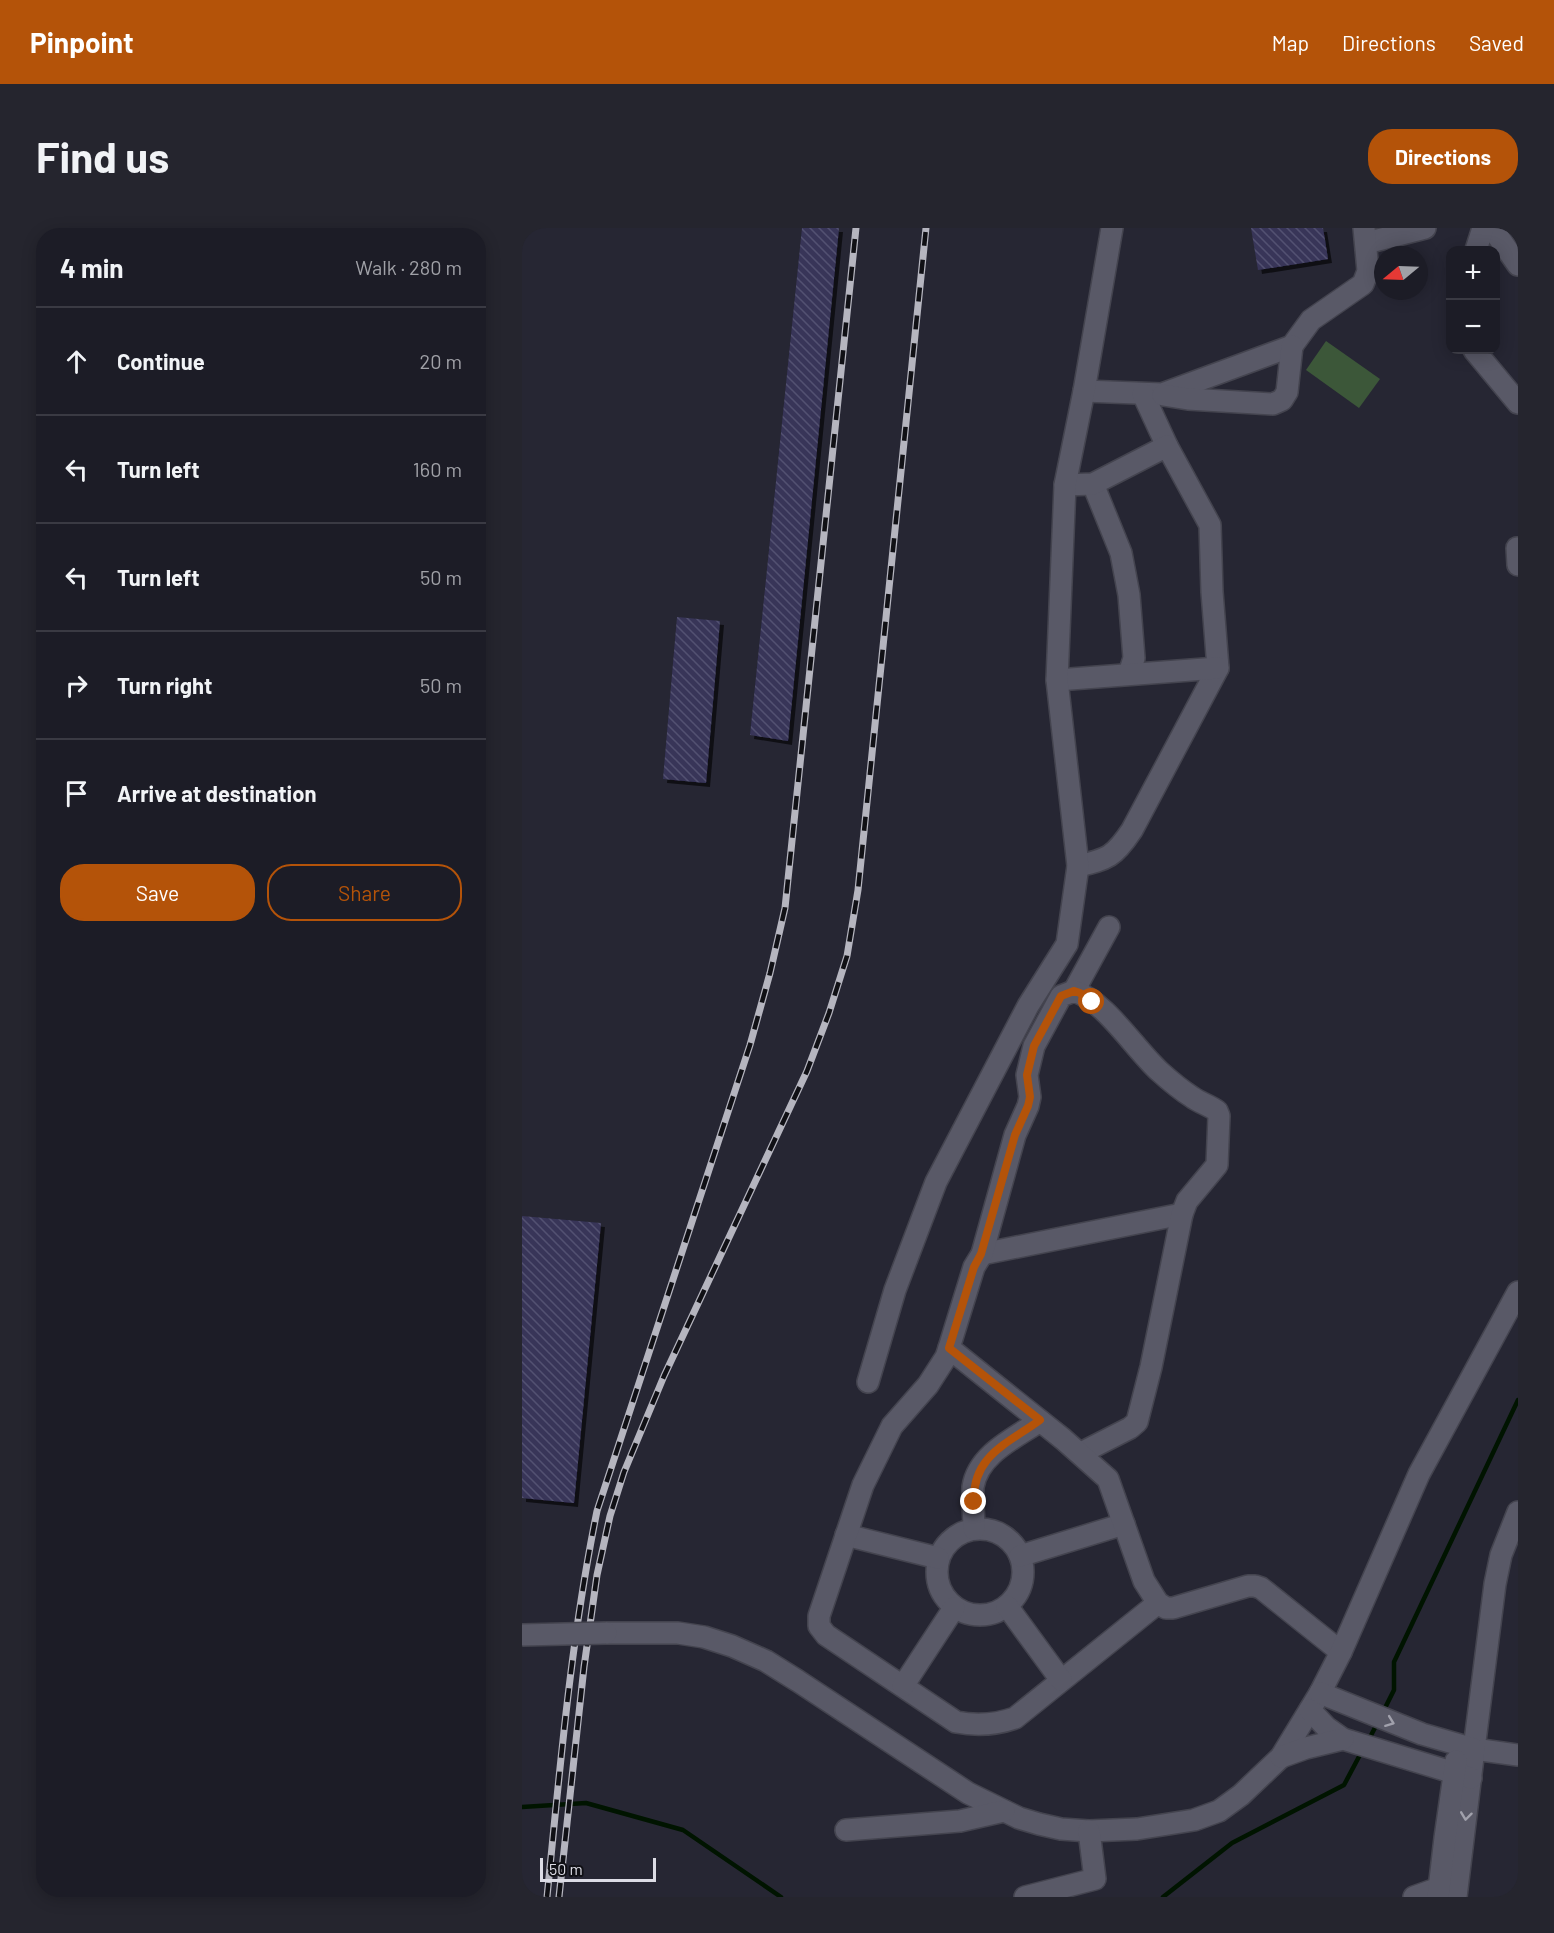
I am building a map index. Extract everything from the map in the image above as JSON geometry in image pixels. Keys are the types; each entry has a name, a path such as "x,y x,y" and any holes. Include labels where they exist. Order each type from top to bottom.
{"street":[{"path":"868,1382 895,1290 936,1182 1028,1006 1067,944 1078,866 1057,680 1065,485 1112,228"},
{"path":"1084,391 1273,404 1282,400 1287,392 1292,346 1311,320 1363,284 1368,271 1365,236 1425,228"},
{"path":"1477,246 1483,228"},
{"path":"1492,228 1518,265"},
{"path":"1153,394 1292,346"},
{"path":"1477,354 1518,403"},
{"path":"1078,866 1104,860 1119,849 1132,831 1218,668 1210,525 1167,446 1153,394"},
{"path":"1065,485 1093,484 1167,446"},
{"path":"1093,484 1121,553 1129,595 1134,658 1129,674"},
{"path":"1057,680 1218,668"},
{"path":"1074,991 1109,927"},
{"path":"1081,1453 1130,1428 1137,1422 1151,1367 1182,1214 1187,1201 1217,1165 1219,1116 1217,1110 1192,1098 1158,1070 1104,1012 1080,993 1074,991 1061,996 1034,1046 1027,1075 1030,1097 1028,1106 1015,1135 981,1254 974,1267 946,1357 928,1385 892,1426 863,1485 819,1616 819,1626 826,1635 956,1722 985,1725 1014,1718 1158,1603"},
{"path":"981,1254 1182,1214"},
{"path":"522,1635 678,1633 705,1637 766,1661 968,1793 1004,1811 1039,1824 1061,1829 1089,1831 1168,1826 1194,1820 1219,1811 1281,1757 1315,1702 1341,1652 1419,1474 1518,1292"},
{"path":"949,1348 1081,1453 1108,1479 1144,1581 1158,1603 1166,1608 1173,1608 1248,1586 1255,1586 1262,1588 1341,1652"},
{"path":"974,1529 973,1488 982,1464 990,1455 1040,1420"},
{"path":"1414,1897 1445,1894 1466,1747 1495,1584 1501,1555 1518,1512"},
{"path":"1020,1556 1124,1524"},
{"path":"974,1529 991,1530 1000,1534 1015,1547 1020,1556 1023,1577 1015,1598 1008,1606 995,1613 981,1616 967,1614 954,1608 944,1598 938,1585 936,1572 938,1558 950,1540 959,1533 974,1529"},
{"path":"846,1535 938,1558"},
{"path":"1008,1606 1061,1680"},
{"path":"903,1686 954,1608"},
{"path":"1315,1702 1358,1709 1422,1734 1466,1747 1518,1755"},
{"path":"1315,1702 1326,1727 1347,1741 1462,1776"},
{"path":"1281,1757 1323,1743 1347,1741"},
{"path":"846,1830 960,1821 1004,1811"},
{"path":"1025,1897 1097,1888 1089,1831"}],"green space":[{"path":"1326,341 1380,379 1359,408 1306,370"}],"building":[{"path":"802,228 839,228 788,741 750,735"},
{"path":"1251,228 1323,228 1328,259 1258,270"},
{"path":"677,617 720,621 706,783 663,779"},
{"path":"522,1216 601,1223 574,1503 522,1498"}],"waterway":[{"path":"1383,1712 1394,1690 1394,1662 1518,1400"},
{"path":"1368,1741 1378,1722"},
{"path":"1163,1897 1232,1843 1344,1785 1362,1751"},
{"path":"522,1807 586,1803 683,1830 781,1897"}],"railway":[{"path":"547,1897 573,1655 597,1511 750,1045 785,908 856,228"},
{"path":"559,1897 584,1667 597,1575 610,1516 624,1472 664,1376 807,1071 847,956 858,890 926,228"}],"route":[{"path":"974,1502 973,1488 982,1464 990,1455 1040,1420 949,1348 974,1267 981,1254 1015,1135 1028,1106 1030,1097 1027,1075 1034,1046 1061,996 1074,991 1092,1002"}]}
